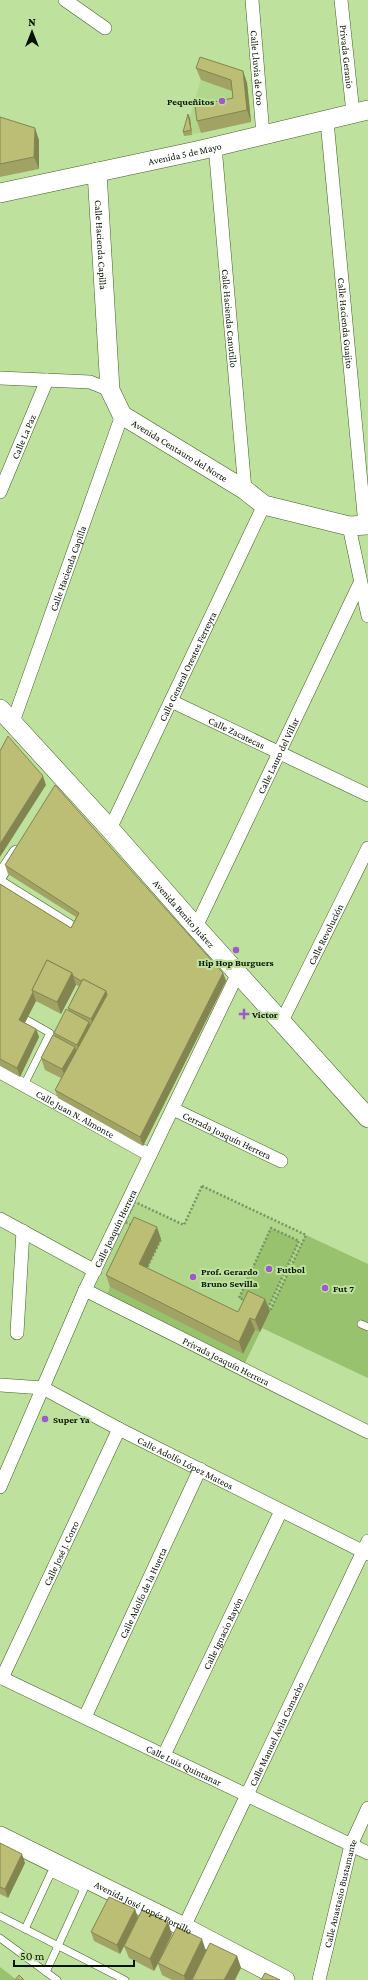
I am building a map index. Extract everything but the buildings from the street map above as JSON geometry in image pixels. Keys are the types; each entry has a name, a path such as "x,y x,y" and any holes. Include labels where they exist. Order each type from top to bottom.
{"street":[{"path":"65,0 105,28"},
{"name":"Calle Lluvia de Oro","path":"252,0 263,135"},
{"name":"Privada Geranio","path":"341,0 361,111"},
{"name":"Avenida 5 de Mayo","path":"0,193 327,121 361,111"},
{"name":"Calle Hacienda Guajito","path":"327,121 361,526 360,583 368,616"},
{"name":"Calle Hacienda Canutillo","path":"215,146 245,490"},
{"name":"Calle Hacienda Capilla","path":"97,172 110,390"},
{"path":"0,378 90,382 110,390"},
{"name":"Calle La Paz","path":"0,492 47,380"},
{"name":"Avenida Centauro del Norte","path":"110,390 122,415 245,490 264,504 361,526"},
{"name":"Calle Hacienda Capilla","path":"4,716 122,415"},
{"name":"Calle General Orestes Ferreyra","path":"110,829 172,701 264,504"},
{"name":"Calle Lauro del Villar","path":"196,927 360,583"},
{"name":"Calle Zacatecas","path":"172,701 368,795"},
{"name":"Avenida Benito Juárez","path":"4,716 60,785 110,829 196,927 366,1112"},
{"path":"0,876 21,844"},
{"name":"Calle Revolución","path":"282,1021 368,848"},
{"path":"0,883 75,930"},
{"name":"Calle Joaquín Herrera","path":"1,1483 85,1290 238,973"},
{"name":"Calle Juan N. Almonte","path":"0,1072 150,1155"},
{"name":"Cerrada Joaquín Herrera","path":"173,1109 281,1161"},
{"path":"0,1219 95,1271"},
{"path":"17,1333 23,1231"},
{"name":"Privada Joaquín Herrera","path":"85,1290 368,1432"},
{"name":"Calle Adolfo López Mateos","path":"0,1385 43,1388 119,1429 281,1511 366,1549"},
{"name":"Calle José J. Corro","path":"1,1677 119,1429"},
{"name":"Calle Adolfo de la Huerta","path":"85,1717 200,1469"},
{"name":"Calle Ignacio Rayón","path":"164,1755 281,1511"},
{"name":"Calle Manuel Ávila Camacho","path":"184,1927 248,1797 366,1549"},
{"name":"Calle Luis Quintanar","path":"1,1677 248,1797 368,1853"},
{"name":"Calle Anastasio Bustamante","path":"319,1980 351,1845 368,1808"},
{"name":"Avenida José Lopéz Portillo","path":"0,1836 184,1927 285,1980"}],"lane":[{"path":"26,1081 50,1033 27,1020"},
{"path":"361,1324 368,1327"},
{"path":"25,1929 51,1873 84,1889 46,1972"},
{"path":"0,1916 125,1980"},
{"path":"0,1938 57,1980"}],"path":[{"path":"202,1186 306,1235 270,1312 267,1310 299,1241 271,1228 239,1298 252,1304 243,1324 144,1276 161,1239 125,1222 135,1202 184,1225 202,1186"}],"shaded area":[{"name":"Pequeñitos","path":"204,69 247,83 251,122 184,136"},
{"name":"Prof. Gerardo Bruno Sevilla","path":"202,1186 306,1235 244,1365 93,1290 135,1202 184,1225"},
{"name":"Futbol","path":"271,1228 299,1241 267,1310 239,1298"},
{"name":"Fut 7","path":"306,1235 368,1264 368,1378 262,1328"},
{"path":"110,1287 243,1354 255,1330 260,1332 244,1365 106,1297"},
{"path":"0,1967 17,1980 0,1980"}],"place":[{"name":"Pequeñitos","path":"222,101"},
{"name":"Hip Hop Burguers","path":"236,950"},
{"name":"Victor","path":"244,1014"},
{"name":"Futbol","path":"269,1269"},
{"name":"Prof. Gerardo Bruno Sevilla","path":"193,1277"},
{"name":"Fut 7","path":"325,1288"},
{"name":"Super Ya","path":"45,1419"}]}
